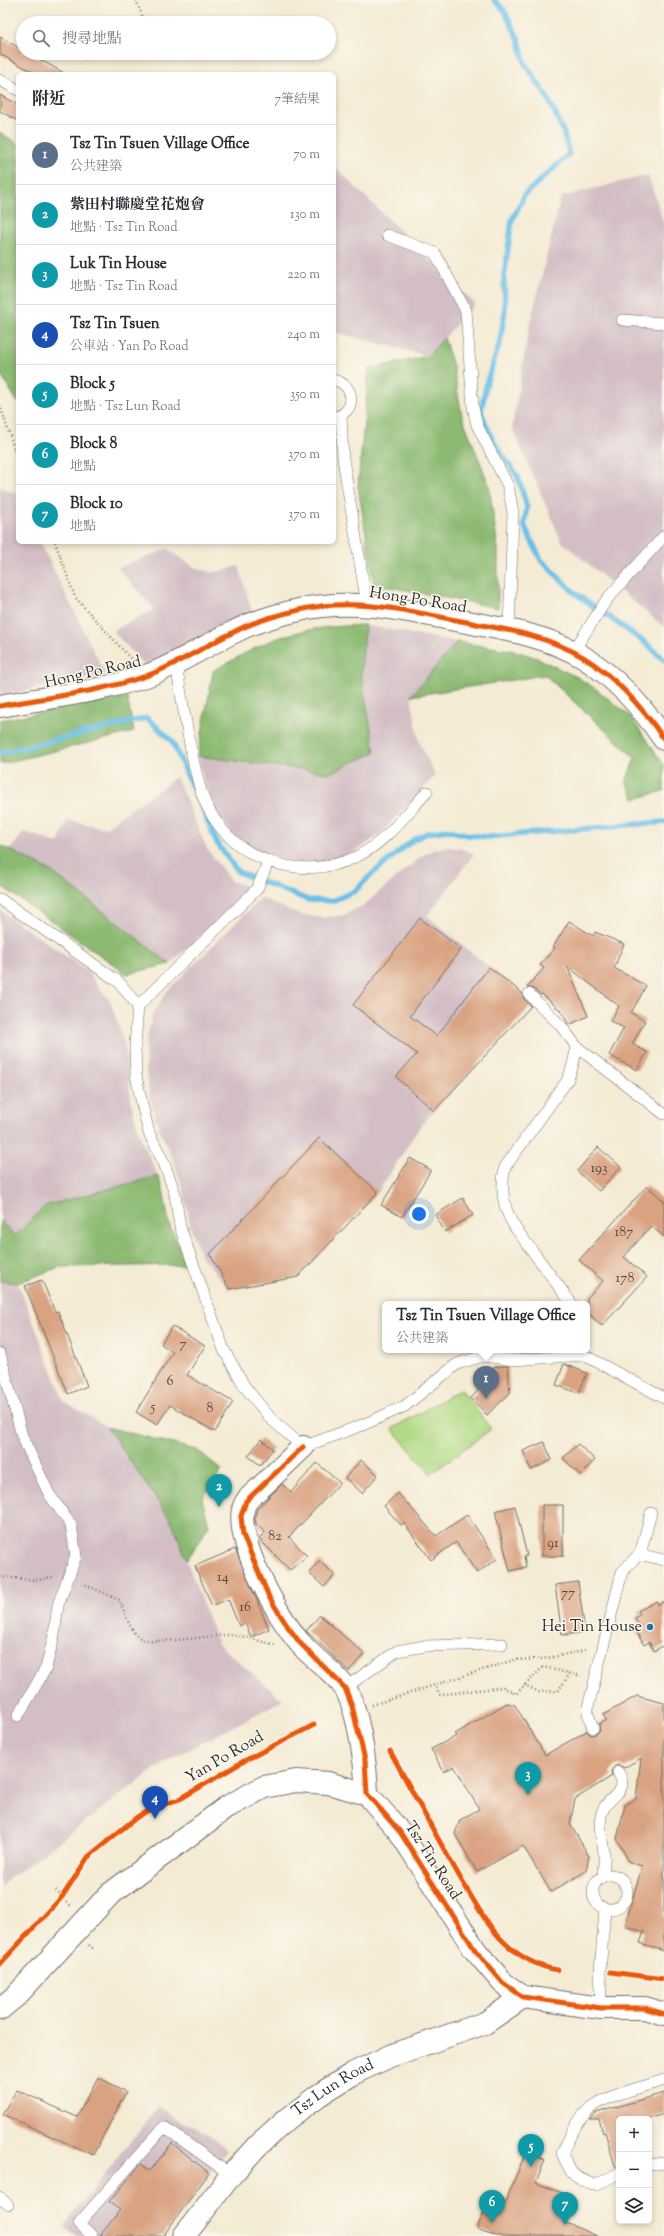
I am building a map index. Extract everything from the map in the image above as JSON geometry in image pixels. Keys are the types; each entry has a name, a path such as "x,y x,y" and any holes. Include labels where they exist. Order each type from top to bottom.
{"street":[{"name":"Hong Po Road","path":"0,706 119,684 146,676 176,664 234,631 279,614 325,606 367,605 396,608 528,634 573,652 607,674 629,694 664,739"},
{"path":"0,2009 16,1996 110,1894 227,1807 264,1787 296,1781 328,1783 367,1794 365,1760 352,1706 345,1688 300,1643 269,1597 243,1535 241,1516 246,1501 303,1447"},
{"name":"Tsz Tin Road","path":"367,1794 400,1832 474,1950 503,1983 523,1997 601,2008 646,2008 664,2014"},
{"name":"Tsz Lun Road","path":"184,2236 232,2175 258,2146 287,2119 319,2094 354,2073 390,2056 485,2023 523,1997"}],"lane":[{"path":"0,80 16,89"},
{"path":"387,235 435,253 466,311 473,407 476,419 508,486 513,513 509,630"},
{"path":"622,320 664,323"},
{"path":"336,381 345,385 351,395 350,407 338,416 342,459 367,605"},
{"path":"573,652 607,599 664,536"},
{"path":"176,664 188,739 200,789 207,808 218,825 232,841 249,853 268,862 297,868 328,866 356,857 382,840 427,792"},
{"path":"268,862 257,889 138,1006 135,1046 136,1075 142,1104 150,1133 164,1162 175,1194 180,1227 224,1350 245,1387 271,1419 303,1447 365,1424 405,1406 457,1364 483,1356 513,1360 575,1353"},
{"path":"0,899 119,982 138,1006"},
{"path":"529,994 561,1026 576,1047 664,1114"},
{"path":"570,1301 508,1218 504,1206 502,1180 505,1167 512,1156 567,1081 572,1068 576,1047"},
{"path":"586,1353 664,1398"},
{"path":"0,1354 22,1436 49,1494 71,1525 76,1556 67,1576 58,1605 54,1635 46,1668 18,1716"},
{"path":"593,1728 588,1714 588,1707 622,1572 639,1554 651,1513"},
{"path":"639,1554 664,1560"},
{"path":"345,1688 397,1651 425,1646 502,1644"},
{"path":"602,1876 614,1875 619,1877 626,1886 629,1899 616,1909 604,1909 595,1902 592,1896 594,1884 602,1876 604,1856 600,1826 604,1808 620,1790 621,1778 618,1772"},
{"path":"601,2008 600,1972 604,1909"},
{"path":"616,2175 596,2185 575,2177 569,2170 562,2153 576,2126 587,2111 600,2102 664,2080"},
{"path":"92,2236 79,2223 164,2127 232,2175"},
{"path":"652,2164 664,2163"}],"path":[{"path":"136,0 142,16"},
{"path":"0,405 16,455"},
{"path":"56,544 75,597 146,676"},
{"path":"0,1578 38,1580 67,1576 119,1600 133,1632 142,1639 162,1640 228,1635 250,1637 278,1646 300,1643"},
{"path":"369,1706 514,1660 543,1659 603,1646"},
{"path":"435,1684 439,1695 503,1687 516,1694 543,1666 595,1680"},
{"path":"524,1685 539,1692 558,1691 571,1674"},
{"path":"57,1902 66,1892"}],"shaded area":[{"path":"336,168 475,304 428,356 336,333"},
{"path":"648,175 664,224 664,627 562,542 512,428 529,328 561,197"},
{"path":"0,487 16,494 16,544 41,544 105,674 0,696"},
{"path":"167,549 194,567 213,573 239,566 252,612 144,665 113,631 154,609 118,568"},
{"path":"365,625 457,642 411,696 419,741 435,776 378,836 354,852 327,861 298,863 270,856 252,848 236,837 212,806 205,787 198,756 330,772 375,752 361,675"},
{"path":"176,777 207,849 231,881 251,888 170,964 51,871 10,850 24,832 58,843 68,820 105,828"},
{"path":"448,847 462,849 474,854 427,916 533,1003 421,1125 378,1192 298,1277 229,1289 200,1254 190,1225 184,1192 173,1159 159,1129 151,1102 146,1074 145,1046 153,1013 169,989 261,898 300,915 322,918 344,915 364,905 423,855 435,849"},
{"path":"0,910 87,971 110,1001 125,1046 132,1107 140,1136 158,1176 164,1194 169,1224 187,1265 59,1267 18,1283 64,1401 107,1427 172,1522 218,1644 283,1700 163,1763 0,1886"},
{"path":"159,2105 175,2119 208,2133 227,2150 163,2236 76,2236 64,2226"}],"green space":[{"path":"0,132 16,143 16,400 0,373"},
{"path":"444,338 453,366 462,416 489,485 498,549 498,608 374,584 358,486 369,369 428,356"},
{"path":"365,625 361,675 375,752 330,773 198,756 213,671 252,649 284,636 321,628"},
{"path":"457,642 516,651 537,658 577,677 596,689 630,716 664,765 664,791 634,799 626,781 635,758 545,675 411,696"},
{"path":"127,697 134,732 0,764 0,720"},
{"path":"0,845 51,871 170,964 127,974 0,885"},
{"path":"158,1176 164,1194 169,1224 187,1265 59,1267 18,1283 0,1281 0,1221 15,1236 45,1206"},
{"path":"461,1389 491,1429 431,1474 392,1429"},
{"path":"107,1427 197,1450 222,1470 202,1499 209,1525 187,1560 172,1522"}],"building":[{"path":"0,37 16,46 16,60 41,60 62,72 33,72 0,54"},
{"path":"0,95 16,104 16,120 0,111"},
{"path":"420,918 461,949 410,1016 437,1036 489,967 522,993 524,999 531,1006 434,1111 396,1077 417,1054 353,1005"},
{"path":"569,921 593,936 595,932 624,944 614,968 646,986 631,1013 645,1021 632,1044 647,1052 637,1070 609,1055 624,1028 610,1021 619,1006 567,966 588,1016 569,1025 562,1012 542,994 540,995 534,989 527,987 544,968 540,965 555,948 553,947"},
{"path":"319,1138 378,1192 298,1277 229,1289 210,1254"},
{"path":"598,1147 621,1167 599,1191 577,1171"},
{"path":"410,1158 431,1170 402,1217 381,1205"},
{"path":"647,1186 664,1201 664,1237 651,1226 624,1257 647,1277 602,1326 590,1315 590,1301 587,1301 587,1298 603,1281 579,1260"},
{"path":"463,1198 473,1215 445,1232 435,1215"},
{"path":"42,1280 55,1312 58,1311 87,1386 68,1394 25,1286"},
{"path":"172,1326 205,1346 187,1375 233,1402 215,1432 170,1405 157,1425 136,1412 173,1352 161,1344"},
{"path":"564,1364 587,1373 579,1393 556,1385"},
{"path":"508,1366 510,1393 487,1415 471,1398 494,1375 494,1367"},
{"path":"261,1439 273,1449 260,1465 248,1456"},
{"path":"544,1442 552,1460 531,1470 523,1451"},
{"path":"578,1444 595,1460 580,1475 563,1458"},
{"path":"361,1460 378,1475 362,1493 345,1478"},
{"path":"317,1463 340,1483 289,1537 307,1556 290,1570 259,1539 265,1532 256,1524 255,1517 257,1509 282,1484 291,1492"},
{"path":"398,1493 436,1536 467,1515 497,1559 477,1573 456,1542 431,1560 404,1523 401,1525 384,1506"},
{"path":"542,1505 563,1505 563,1556 542,1556"},
{"path":"515,1506 527,1556 524,1556 526,1567 510,1571 495,1511"},
{"path":"235,1549 269,1629 251,1637 245,1623 239,1626 228,1599 212,1606 195,1566"},
{"path":"319,1561 335,1575 324,1587 309,1573"},
{"path":"578,1582 585,1632 562,1635 555,1585"},
{"name":"Hei Tin House","path":"657,1601 658,1605 664,1601 664,1645 654,1651 649,1642 644,1645 634,1628 639,1625 635,1618 640,1614 638,1611"},
{"path":"320,1615 364,1654 349,1671 306,1631"},
{"path":"637,1696 664,1703 664,1951 640,1943 644,1932 625,1926 642,1866 629,1862 617,1839 625,1805 636,1799 641,1758 624,1768 619,1765 615,1766 611,1771 612,1776 575,1799 570,1824 589,1856 586,1871 551,1892 523,1846 477,1872 455,1834 460,1820 479,1809 454,1766 444,1772 431,1749 457,1736 455,1734 507,1703 515,1705 545,1755 587,1731 591,1735 596,1734 600,1730 599,1724 606,1720 603,1715"},
{"path":"98,2077 126,2092 93,2155 2,2114 17,2090 77,2117"},
{"path":"664,2093 664,2114 652,2118 652,2116 616,2116 616,2166 605,2132 603,2133 599,2119 589,2119 596,2113"},
{"path":"172,2143 209,2173 163,2236 100,2236 120,2210 109,2202 141,2164 150,2171"},
{"path":"526,2152 545,2160 536,2183 574,2198 564,2222 597,2236 496,2236 477,2229 485,2209 500,2215"}],"waterway":[{"path":"494,0 504,10 519,40 525,64 548,98 563,131 569,154 525,194 512,220 504,277 505,311 500,342 487,381 481,412 493,441 518,477 527,507 524,525 541,560 575,593 647,644 664,660"},
{"path":"0,753 147,718 172,741 217,843 238,872 308,900 332,901 355,891 372,874 413,840 427,833 448,830 468,835 488,837 664,822"}],"cycle path":[{"path":"0,706 92,690 128,682 157,672 223,637 274,616 320,606 360,605 401,610 508,630 539,638 569,649 595,665 618,684 638,705 664,739"},
{"path":"303,1447 246,1501 241,1516 243,1535 269,1597 286,1624 300,1643 345,1688 352,1706 365,1760 367,1794 400,1832 475,1950 503,1983 523,1997 601,2008 645,2008 664,2014"},
{"name":"Yan Po Road","path":"0,1964 62,1897 88,1857 137,1817 151,1809 180,1799 244,1761 314,1725"},
{"path":"390,1751 436,1836 477,1907 491,1927 507,1945 520,1955 542,1966 558,1970"},
{"path":"610,1972 664,1979"}],"place":[{"name":"Tsz Tin Tsuen Village Office","path":"486,1399"},
{"name":"紫田村聯慶堂花炮會","path":"219,1507"},
{"name":"Hei Tin House","path":"650,1627"},
{"name":"Luk Tin House","path":"528,1795"},
{"name":"Tsz Tin Tsuen","path":"155,1819"},
{"name":"Block 5","path":"531,2167"},
{"name":"Block 8","path":"492,2223"},
{"name":"Block 10","path":"565,2225"}]}
